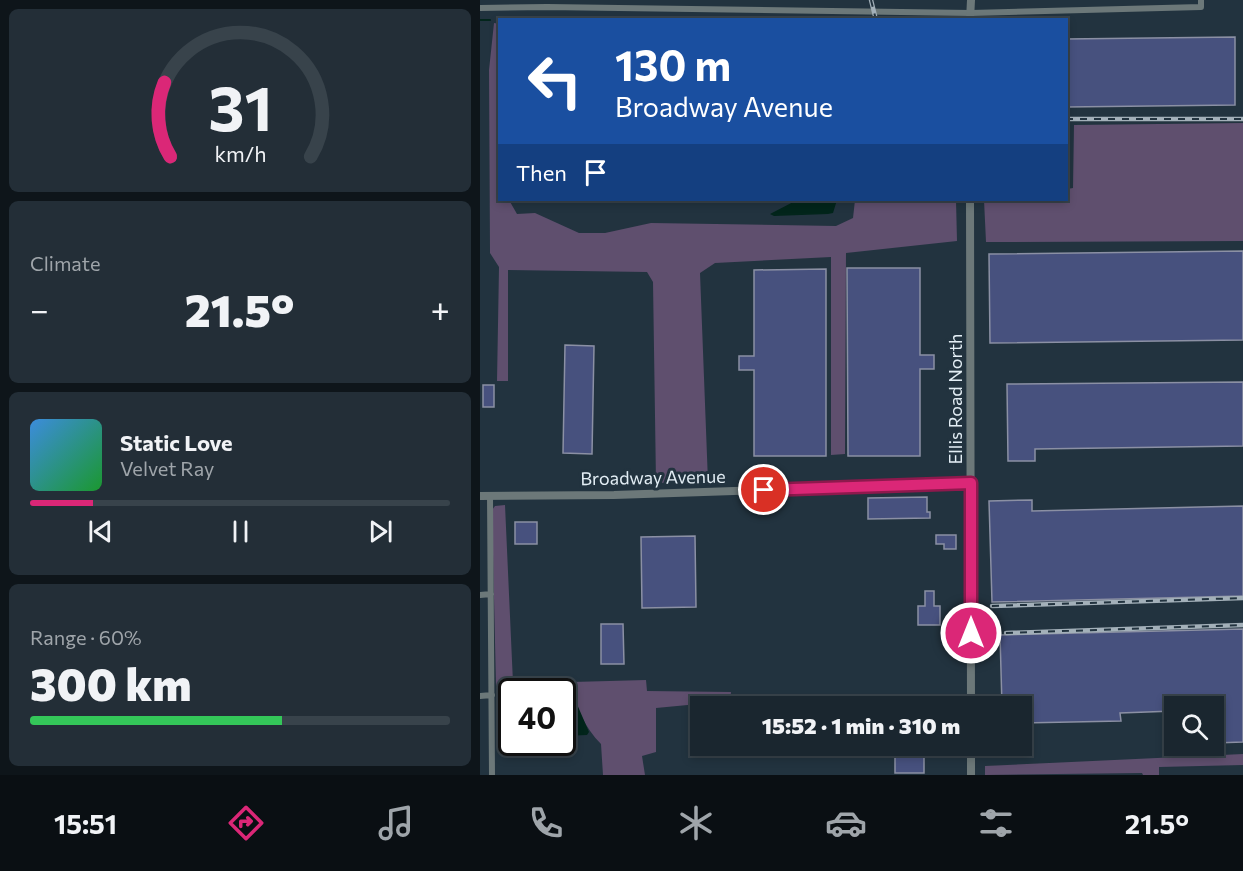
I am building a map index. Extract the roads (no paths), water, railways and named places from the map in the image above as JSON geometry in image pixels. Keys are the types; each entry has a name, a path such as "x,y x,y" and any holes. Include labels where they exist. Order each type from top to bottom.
{"street":[{"path":"970,0 970,16"},
{"path":"480,8 970,16 1201,4"},
{"name":"Ellis Road North","path":"970,201 971,696"},
{"name":"Broadway Avenue","path":"480,496 626,495 971,483"},
{"path":"490,496 492,775"},
{"path":"480,595 491,594"},
{"path":"480,696 492,695"},
{"path":"971,756 971,775"}],"waterway":[{"path":"480,20 490,20"}],"railway":[{"path":"871,0 876,18"},
{"path":"1068,119 1243,119"},
{"path":"992,606 1243,598"},
{"path":"1006,633 1243,625"}]}
